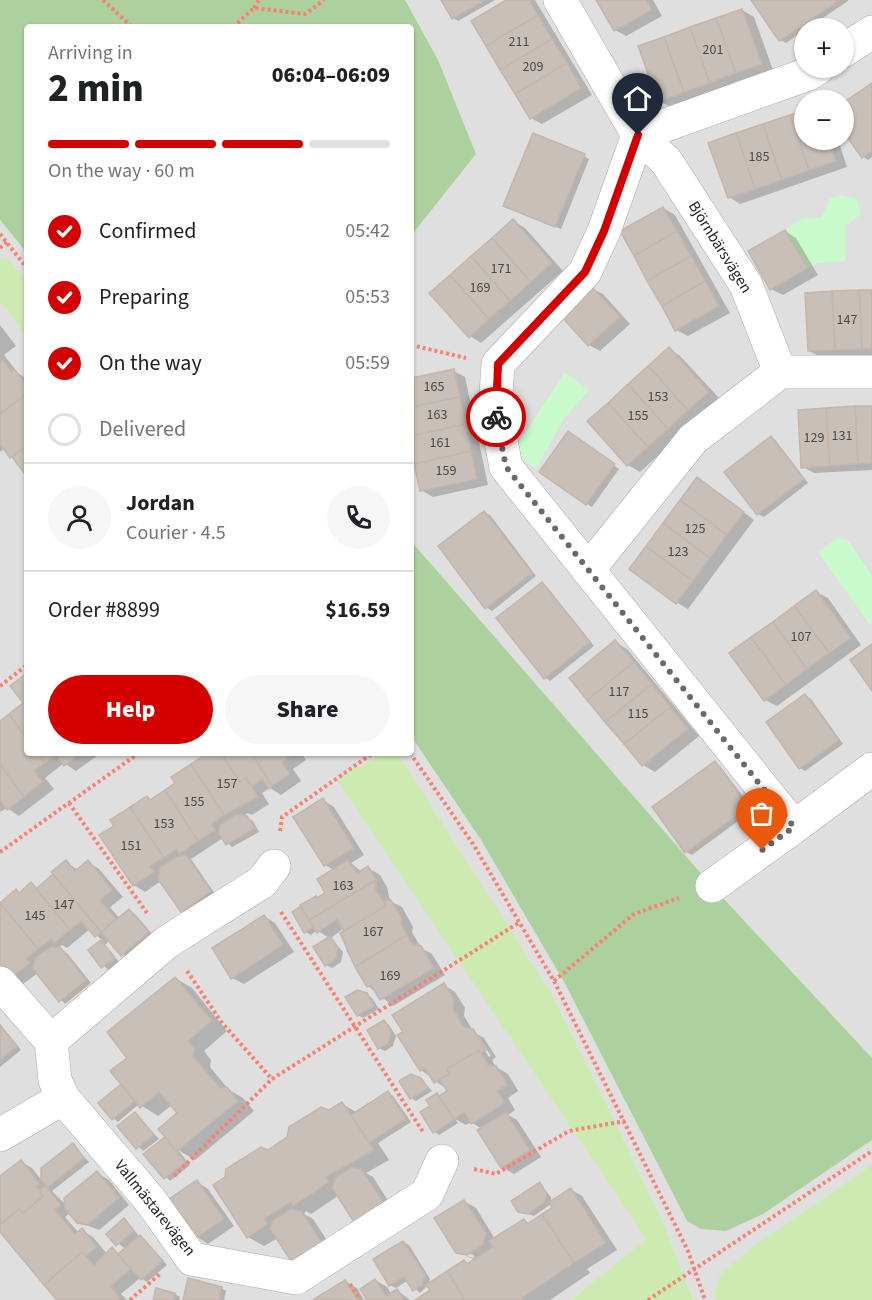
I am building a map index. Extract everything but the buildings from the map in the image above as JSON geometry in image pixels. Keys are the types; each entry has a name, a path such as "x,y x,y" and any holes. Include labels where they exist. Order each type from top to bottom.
{"street":[{"name":"Björnbärsvägen","path":"560,0 638,135 666,161 746,285 780,372"},
{"path":"854,44 872,32"},
{"path":"794,827 506,467 495,410 498,364 585,272 604,231 638,135 797,78"},
{"path":"588,570 693,439 780,372 872,372"},
{"path":"712,886 872,769"},
{"path":"0,983 51,1041 168,942 268,874"},
{"name":"Vallmästarevägen","path":"51,1041 55,1080 63,1098 150,1200 192,1259 296,1278 427,1194 442,1161"},
{"path":"0,1135 63,1098"}],"path":[{"path":"103,0 129,24"},
{"path":"236,24 254,8 259,0"},
{"path":"254,8 305,14 324,0"},
{"path":"0,234 24,264"},
{"path":"0,248 7,242"},
{"path":"414,346 476,361"},
{"path":"0,686 24,667"},
{"path":"0,852 135,756"},
{"path":"369,756 282,817 268,874 355,1027 442,1161 496,1174 569,1131 625,1121"},
{"path":"412,756 472,844 554,981 688,1251 705,1300"},
{"path":"69,803 168,942 222,1023 272,1080"},
{"path":"554,981 634,914 712,886"},
{"path":"150,1200 272,1080 520,922"},
{"path":"648,1300 872,1151"}],"shaded area":[{"path":"405,0 872,0 872,1058 712,886 414,544 414,232 476,154"},
{"path":"0,220 24,249 24,756 414,756 414,740 481,840 564,982 687,1221 818,1176 872,1140 872,1300 693,1300 663,1226 571,1300 0,1300"}],"green space":[{"path":"0,0 405,0 438,60 476,154 414,232 414,24 24,24 24,249 0,220"},
{"path":"840,195 856,198 861,214 845,226 846,261 817,263 808,268 785,230 803,218 821,218 830,199"},
{"path":"0,258 9,260 24,278 24,333 0,301"},
{"path":"565,372 589,390 563,420 536,469 512,453"},
{"path":"838,538 848,540 872,576 872,623 870,625 818,552"},
{"path":"414,544 712,886 872,1058 872,1140 763,1214 726,1231 701,1229 687,1221 564,982 481,840 414,740"},
{"path":"379,756 399,756 551,993 664,1226 693,1300 571,1300 646,1239 336,779"},
{"path":"872,1165 872,1300 715,1300 714,1295 720,1275 750,1249"}],"way so far":[{"path":"496,417 506,467 794,827 762,850"}],"route":[{"path":"496,417 498,364 585,272 604,231 638,135"}]}
